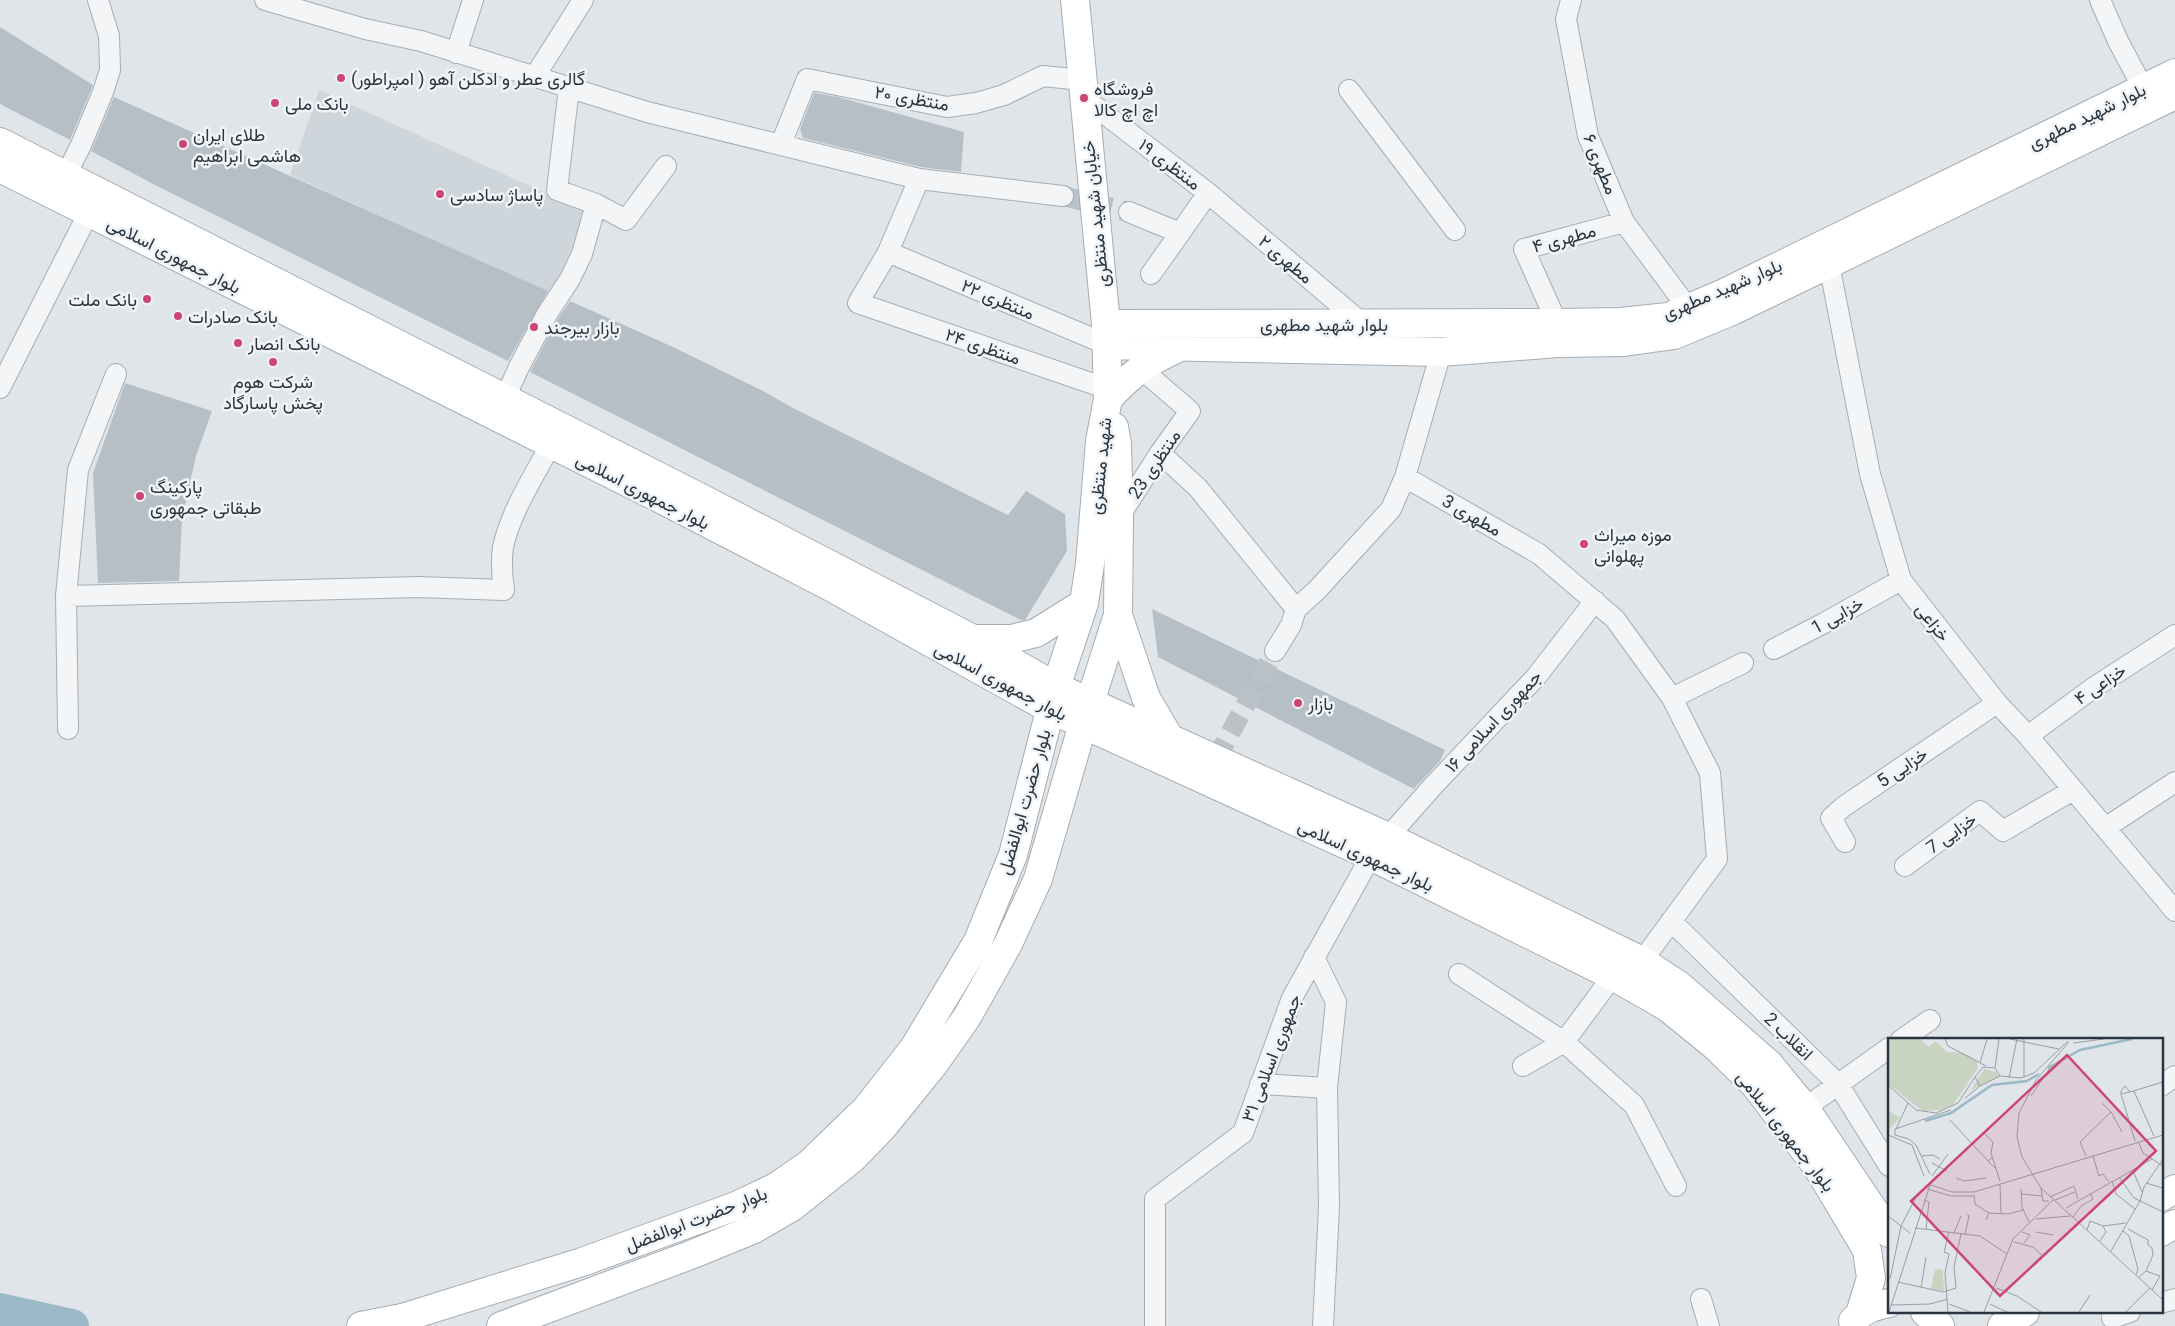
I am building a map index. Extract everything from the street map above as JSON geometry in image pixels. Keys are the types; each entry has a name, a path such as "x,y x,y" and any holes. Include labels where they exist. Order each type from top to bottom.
{"main road":[{"name":"خیابان شهید منتظری","path":"1075,0 1107,334 1108,394"},
{"name":"بلوار شهید مطهری","path":"1107,334 1363,324 1557,324 1622,322 1668,317 1724,293 2175,73"},
{"name":"بلوار شهید مطهری","path":"1107,334 1182,346 1442,352 1558,343 1624,342 1674,335 1732,311 2175,95"},
{"name":"بلوار جمهوری اسلامی","path":"0,142 701,498 971,638 1053,698"},
{"name":"بلوار جمهوری اسلامی","path":"0,168 551,444 831,588 1086,714 1380,847 1642,961 1680,986 1768,1064 1805,1108 1888,1232"},
{"path":"1108,394 1152,360 1182,346"},
{"name":"شهید منتظری","path":"1086,714 1118,616 1119,517 1117,444 1108,394"},
{"name":"شهید منتظری","path":"1053,698 1084,603 1090,564 1100,441 1108,394"},
{"path":"971,638 1011,640 1036,633 1084,603"},
{"path":"1118,616 1146,698 1169,737"},
{"name":"بلوار حضرت ابوالفضل","path":"361,1326 402,1318 657,1237 736,1206 776,1187 809,1164 867,1108 914,1048 978,941 1012,855 1053,698"},
{"name":"بلوار جمهوری اسلامی","path":"1086,714 1169,737 1380,847 1667,1007 1716,1046 1754,1084 1818,1168 1867,1250 1871,1278 1854,1320"},
{"name":"بلوار حضرت ابوالفضل","path":"507,1324 754,1229 792,1207 853,1158 883,1127 934,1064 967,1017 1008,944 1038,879 1086,714"},
{"path":"2162,1196 2175,1189"},
{"path":"2162,1231 2175,1224"},
{"path":"1854,1320 1875,1306 1888,1303"},
{"path":"1927,1314 1940,1326"},
{"path":"2002,1326 2022,1314"}],"street":[{"path":"66,175 81,145 110,70 108,36 98,0"},
{"path":"265,0 309,6 365,29 421,41 657,114 918,179 1063,196"},
{"path":"456,53 473,0"},
{"path":"535,76 583,0"},
{"name":"مطهری ۶","path":"1571,0 1566,19 1588,136 1624,222 1688,308"},
{"path":"2100,0 2118,41 2143,88"},
{"name":"منتظری ۲۰","path":"781,144 806,79 947,107 976,103 1004,95 1043,76 1083,89"},
{"path":"569,88 556,190 596,204 626,220 666,166"},
{"name":"منتظری ۱۹","path":"1083,89 1208,193"},
{"path":"1349,90 1455,230"},
{"path":"888,252 918,179"},
{"path":"1151,274 1208,193"},
{"name":"مطهری ۲","path":"1208,193 1363,324"},
{"path":"505,398 547,314 570,279 582,254 596,204"},
{"path":"0,388 88,212"},
{"path":"1129,212 1180,233"},
{"name":"مطهری ۴","path":"1557,324 1524,249 1624,222"},
{"name":"منتظری ۲۲","path":"888,252 1107,334"},
{"name":"منتظری ۲۴","path":"888,252 858,303 1108,394"},
{"name":"خزاعی","path":"1829,264 1870,474 1900,580 1997,703 2028,736 2175,911"},
{"path":"1275,651 1290,625 1296,609 1317,590 1391,509 1405,477 1442,352"},
{"name":"منتظری 23","path":"1119,517 1160,453 1190,411 1140,368"},
{"path":"68,730 66,596 78,470 116,374"},
{"path":"66,596 418,587 504,590 502,569 504,547 515,513 551,444"},
{"path":"1160,453 1198,488 1296,609"},
{"name":"مطهری 3","path":"1405,477 1539,554 1615,619 1672,698 1710,773 1717,859 1642,961"},
{"name":"خزایی 1","path":"1774,649 1900,580"},
{"name":"جمهوری اسلامی ۱۶","path":"1380,847 1432,786 1536,677 1595,601"},
{"name":"خزاعی ۴","path":"2028,736 2093,688 2175,635"},
{"path":"1672,698 1743,663"},
{"name":"خزایی 5","path":"1845,842 1831,818 1843,807 1997,703"},
{"path":"2105,828 2175,782"},
{"name":"خزایی 7","path":"1905,866 1980,811 2003,831 2073,790"},
{"name":"جمهوری اسلامی ۳۱","path":"1155,1326 1155,1199 1243,1133 1292,998 1314,957 1380,847"},
{"name":"انقلاب 2","path":"1671,921 1838,1084 1888,1164"},
{"path":"1314,957 1336,1002 1328,1088 1329,1207 1323,1326"},
{"path":"1458,974 1564,1042 1634,1105 1676,1186"},
{"path":"1522,1066 1564,1042 1614,976"},
{"path":"1904,1038 1930,1020"},
{"path":"1805,1108 1888,1049"},
{"path":"2162,1085 2175,1076"},
{"path":"1260,1084 1328,1088"},
{"path":"1701,1298 1710,1326"},
{"path":"2162,1303 2175,1299"}],"shaded area":[{"name":"پاساژ سادسی","path":"319,90 589,213 551,293 290,175"}],"building":[{"path":"0,27 93,85 70,140 0,104"},
{"path":"814,93 838,97 964,132 961,172 921,167 803,138 800,129"},
{"path":"114,97 548,291 508,361 155,185 91,151"},
{"path":"570,301 673,347 1008,515 1026,491 1065,514 1067,551 1025,620 1021,620 530,372 557,320"},
{"name":"پارکینگ طبقاتی جمهوری","path":"125,383 212,411 196,456 182,519 179,581 98,583 93,473"},
{"name":"بازار","path":"1152,609 1445,750 1440,761 1414,789 1158,657"}],"waterway":[{"path":"0,1310 72,1326"}],"tunnel":[{"path":"1063,196 1129,212"},
{"path":"1216,759 1275,651"}],"place":[{"name":"گالرى عطر و ادكلن آهو ( امپراطور)","path":"341,78"},
{"name":"فروشگاه اچ اچ کالا","path":"1084,98"},
{"name":"بانک ملی","path":"275,103"},
{"name":"طلای ایران هاشمی ابراهیم","path":"183,144"},
{"name":"پاساژ سادسی","path":"440,194"},
{"name":"بانک ملت","path":"147,299"},
{"name":"بانک صادرات","path":"178,316"},
{"name":"بازار بیرجند","path":"534,327"},
{"name":"بانک انصار","path":"238,343"},
{"name":"شرکت هوم پخش پاسارگاد","path":"273,362"},
{"name":"پارکینگ طبقاتی جمهوری","path":"140,496"},
{"name":"موزه میراث پهلوانی","path":"1584,544"},
{"name":"بازار","path":"1298,703"}]}
